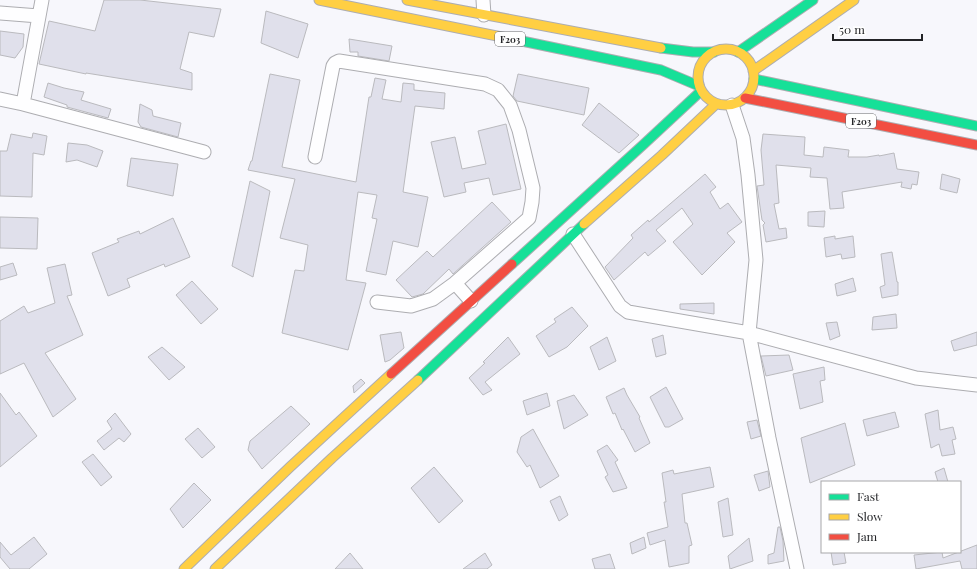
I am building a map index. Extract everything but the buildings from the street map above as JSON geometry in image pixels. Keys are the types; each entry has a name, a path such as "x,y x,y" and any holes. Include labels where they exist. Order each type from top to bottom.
{"street":[{"path":"23,104 42,0"},
{"name":"F203","path":"319,0 661,70 700,88"},
{"name":"F203","path":"407,0 656,48 693,52 714,52"},
{"path":"483,0 484,15"},
{"path":"738,52 794,6 814,0"},
{"path":"753,75 854,0"},
{"path":"0,13 39,16"},
{"path":"722,49 730,49 745,56 750,63 753,75 752,86 745,98 732,105 724,106 716,104 707,99 700,88 697,78 699,69 707,56 714,52 722,49"},
{"path":"315,157 335,63 339,62 485,84 498,90 510,105 519,130 533,188 532,202 528,218 455,283 434,299 411,306 377,302"},
{"name":"F203","path":"753,75 977,126"},
{"path":"215,569 332,458 412,386 478,309 700,88"},
{"name":"F203","path":"745,98 977,145"},
{"path":"0,99 204,152"},
{"path":"184,569 259,495 478,309 573,234 662,155 716,104"},
{"path":"732,105 743,138 756,260 749,333 769,438 797,569"},
{"path":"573,234 620,306 628,312 749,333 916,378 977,385"},
{"path":"455,283 478,309"}],"traffic: fast":[{"path":"738,52 813,0"},
{"path":"517,40 661,70 699,86"},
{"path":"661,48 693,52 714,52"},
{"path":"754,79 977,126"},
{"path":"512,264 701,91"},
{"path":"418,380 584,224"}],"traffic: slow":[{"path":"319,0 517,40"},
{"path":"407,0 661,48"},
{"path":"753,71 854,0"},
{"path":"726,49 737,51 746,57 752,66 754,77 752,88 746,97 737,103 726,105 715,103 706,97 700,88 698,77 700,66 706,57 715,51 726,49"},
{"path":"584,224 662,155 716,104"},
{"path":"184,569 290,467 391,374"},
{"path":"215,569 332,458 418,380"}],"traffic: jam":[{"path":"745,98 977,145"},
{"path":"391,374 512,264"}]}
